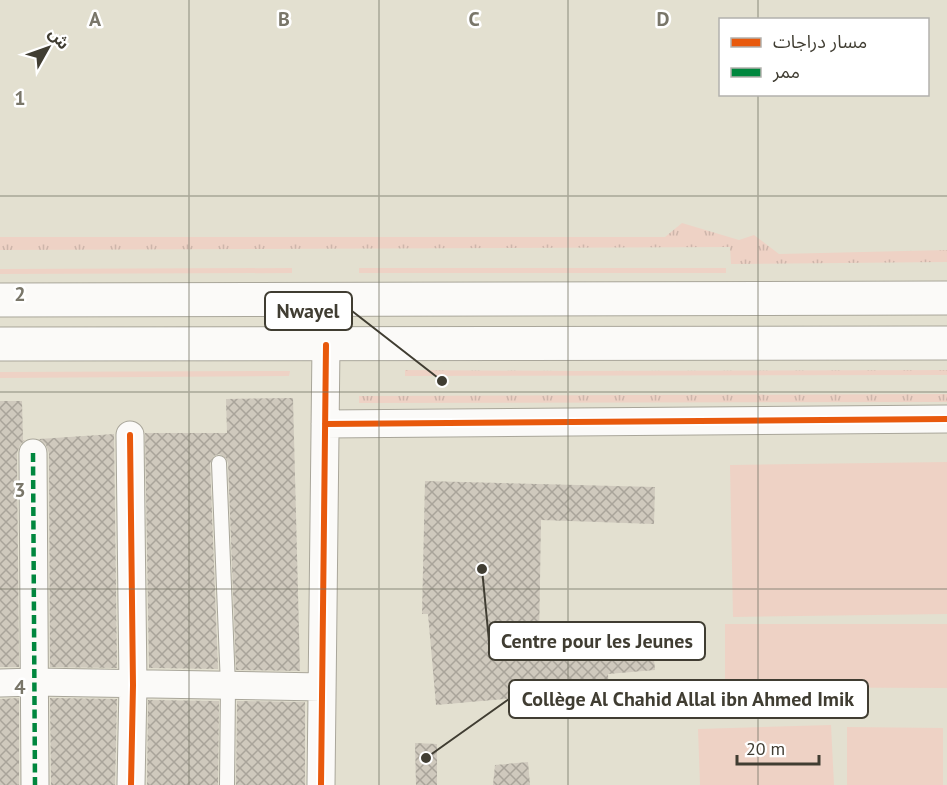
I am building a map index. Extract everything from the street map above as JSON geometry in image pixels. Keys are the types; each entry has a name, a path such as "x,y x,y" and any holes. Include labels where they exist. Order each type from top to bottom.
{"main road":[{"path":"0,300 947,298"},
{"path":"0,344 947,343"}],"street":[{"path":"321,785 326,345"},
{"path":"325,424 947,419"},
{"path":"130,435 133,685 131,785"},
{"path":"33,453 35,785"},
{"path":"0,683 322,687"}],"lane":[{"path":"219,463 228,686 227,785"}],"green space":[{"path":"682,223 739,240 754,235 779,254 947,250 947,262 731,264 730,247 0,250 0,237 665,237"},
{"path":"292,268 292,273 0,274 0,269"},
{"path":"359,268 726,268 726,273 359,273"},
{"path":"405,370 947,370 947,375 405,376"},
{"path":"290,371 289,376 0,378 0,372"},
{"path":"947,394 947,402 359,403 359,396"},
{"path":"947,462 947,614 733,617 730,465"},
{"path":"725,624 947,624 947,688 725,687"},
{"path":"831,725 834,785 700,785 698,729"},
{"path":"847,727 943,728 943,785 847,785"}],"building":[{"path":"293,398 300,671 236,670 228,463 226,458 219,454 214,456 210,463 218,669 149,668 145,433 227,433 226,399"},
{"path":"0,401 22,401 23,440 25,440 17,453 19,667 0,667"},
{"path":"114,434 117,668 50,667 49,453 46,445 39,439"},
{"path":"425,481 655,487 654,524 541,520 539,643 651,629 655,670 608,674 609,690 436,705 428,614 422,614"},
{"path":"19,698 19,785 0,785 0,699"},
{"path":"50,698 117,699 115,785 51,785"},
{"path":"148,700 219,701 218,785 147,785"},
{"path":"237,701 305,702 305,785 236,785"},
{"path":"415,743 437,744 437,785 416,785"},
{"path":"528,762 530,785 493,785 495,765"}],"marked path":[{"path":"33,453 35,785"}],"cycle path":[{"path":"321,785 326,345"},
{"path":"325,424 947,419"},
{"path":"130,435 133,685 131,785"}],"place":[{"name":"Nwayel","path":"442,381"},
{"name":"Centre pour les Jeunes","path":"482,569"},
{"name":"Collège Al Chahid Allal ibn Ahmed Imik","path":"426,758"}]}
